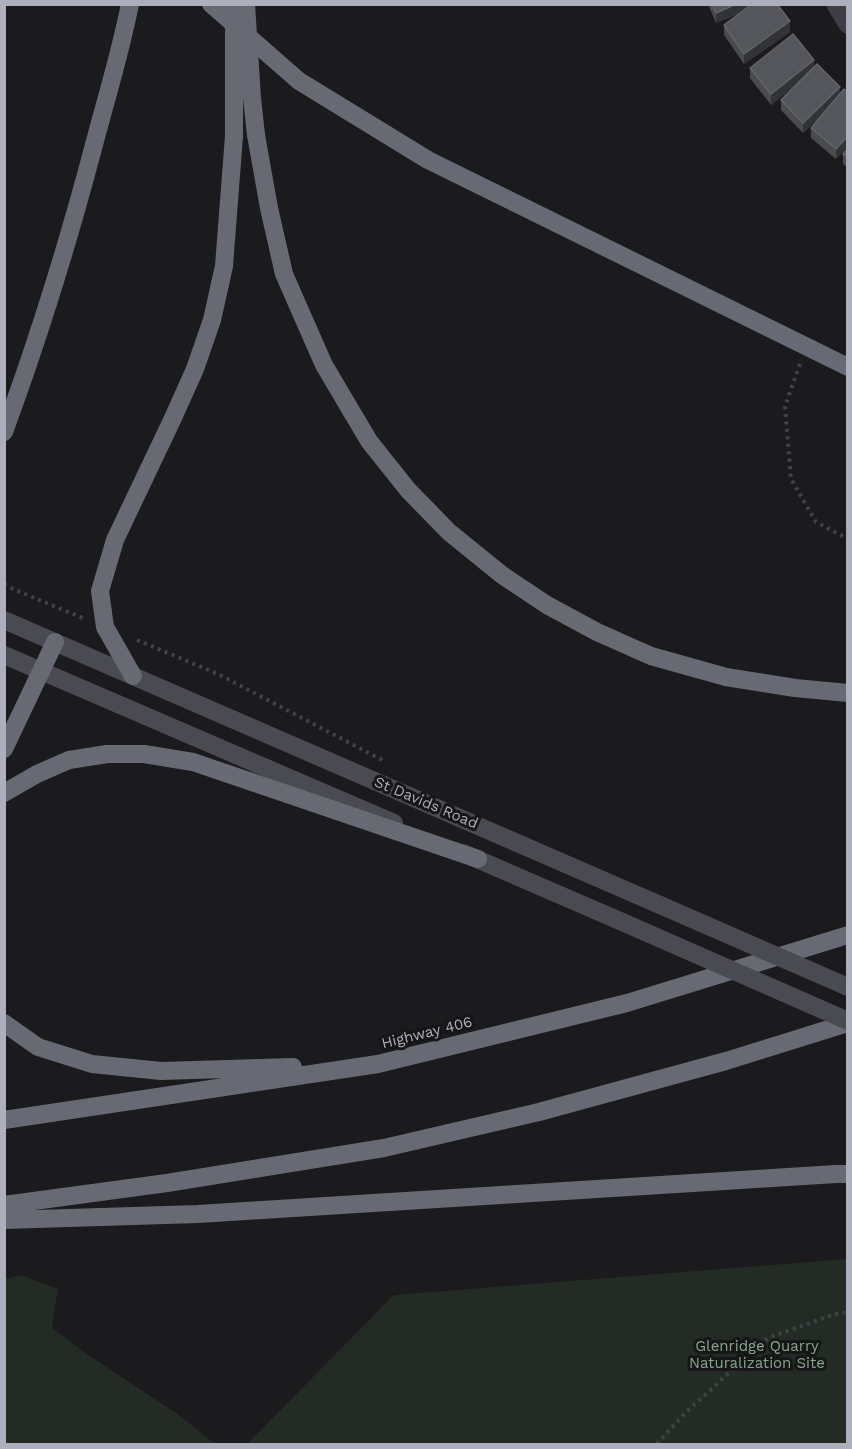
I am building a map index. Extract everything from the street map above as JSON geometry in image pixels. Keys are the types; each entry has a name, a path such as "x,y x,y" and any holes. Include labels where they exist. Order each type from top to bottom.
{"highway":[{"path":"211,4 299,81 428,160 848,368"},
{"path":"133,676 105,627 100,591 115,540 178,408 195,369 212,320 224,266 234,136 234,4"},
{"path":"246,4 256,135 284,274 324,365 369,441 408,490 449,532 502,575 547,605 597,632 651,656 726,677 795,688 848,693"},
{"path":"4,432 43,320 74,219 129,9"},
{"path":"678,283 848,356"},
{"path":"4,749 55,642"},
{"path":"4,793 37,774 69,760 107,754 144,754 193,762 478,859"},
{"name":"Highway 406","path":"4,1120 378,1064 627,1003 848,935"},
{"path":"4,1205 167,1183 384,1148 539,1112 726,1061 848,1022"},
{"path":"4,1023 38,1047 92,1064 161,1071 378,1064"},
{"path":"4,1220 198,1214 848,1174"}],"main road":[{"name":"St Davids Road","path":"4,620 848,987"},
{"name":"St Davids Road","path":"4,655 478,859 848,1022"}],"street":[{"path":"836,4 848,25"}],"path":[{"path":"806,347 785,406 791,478 816,522 848,539"},
{"path":"4,584 105,627"},
{"path":"136,640 218,674 387,762"},
{"path":"657,1444 687,1411 768,1338 835,1314 848,1312"}],"green space":[{"name":"Glenridge Quarry Naturalization Site","path":"847,1259 847,1444 247,1444 394,1295"},
{"path":"22,1275 58,1289 52,1328 176,1413 215,1444 5,1444 5,1279"}],"building":[{"path":"712,4 736,4 716,13"},
{"path":"752,4 777,4 790,21 744,54 724,25"},
{"path":"793,34 814,60 771,94 750,68"},
{"path":"817,64 840,87 803,123 781,100"},
{"path":"844,89 848,92 848,136 836,149 811,128"}]}
